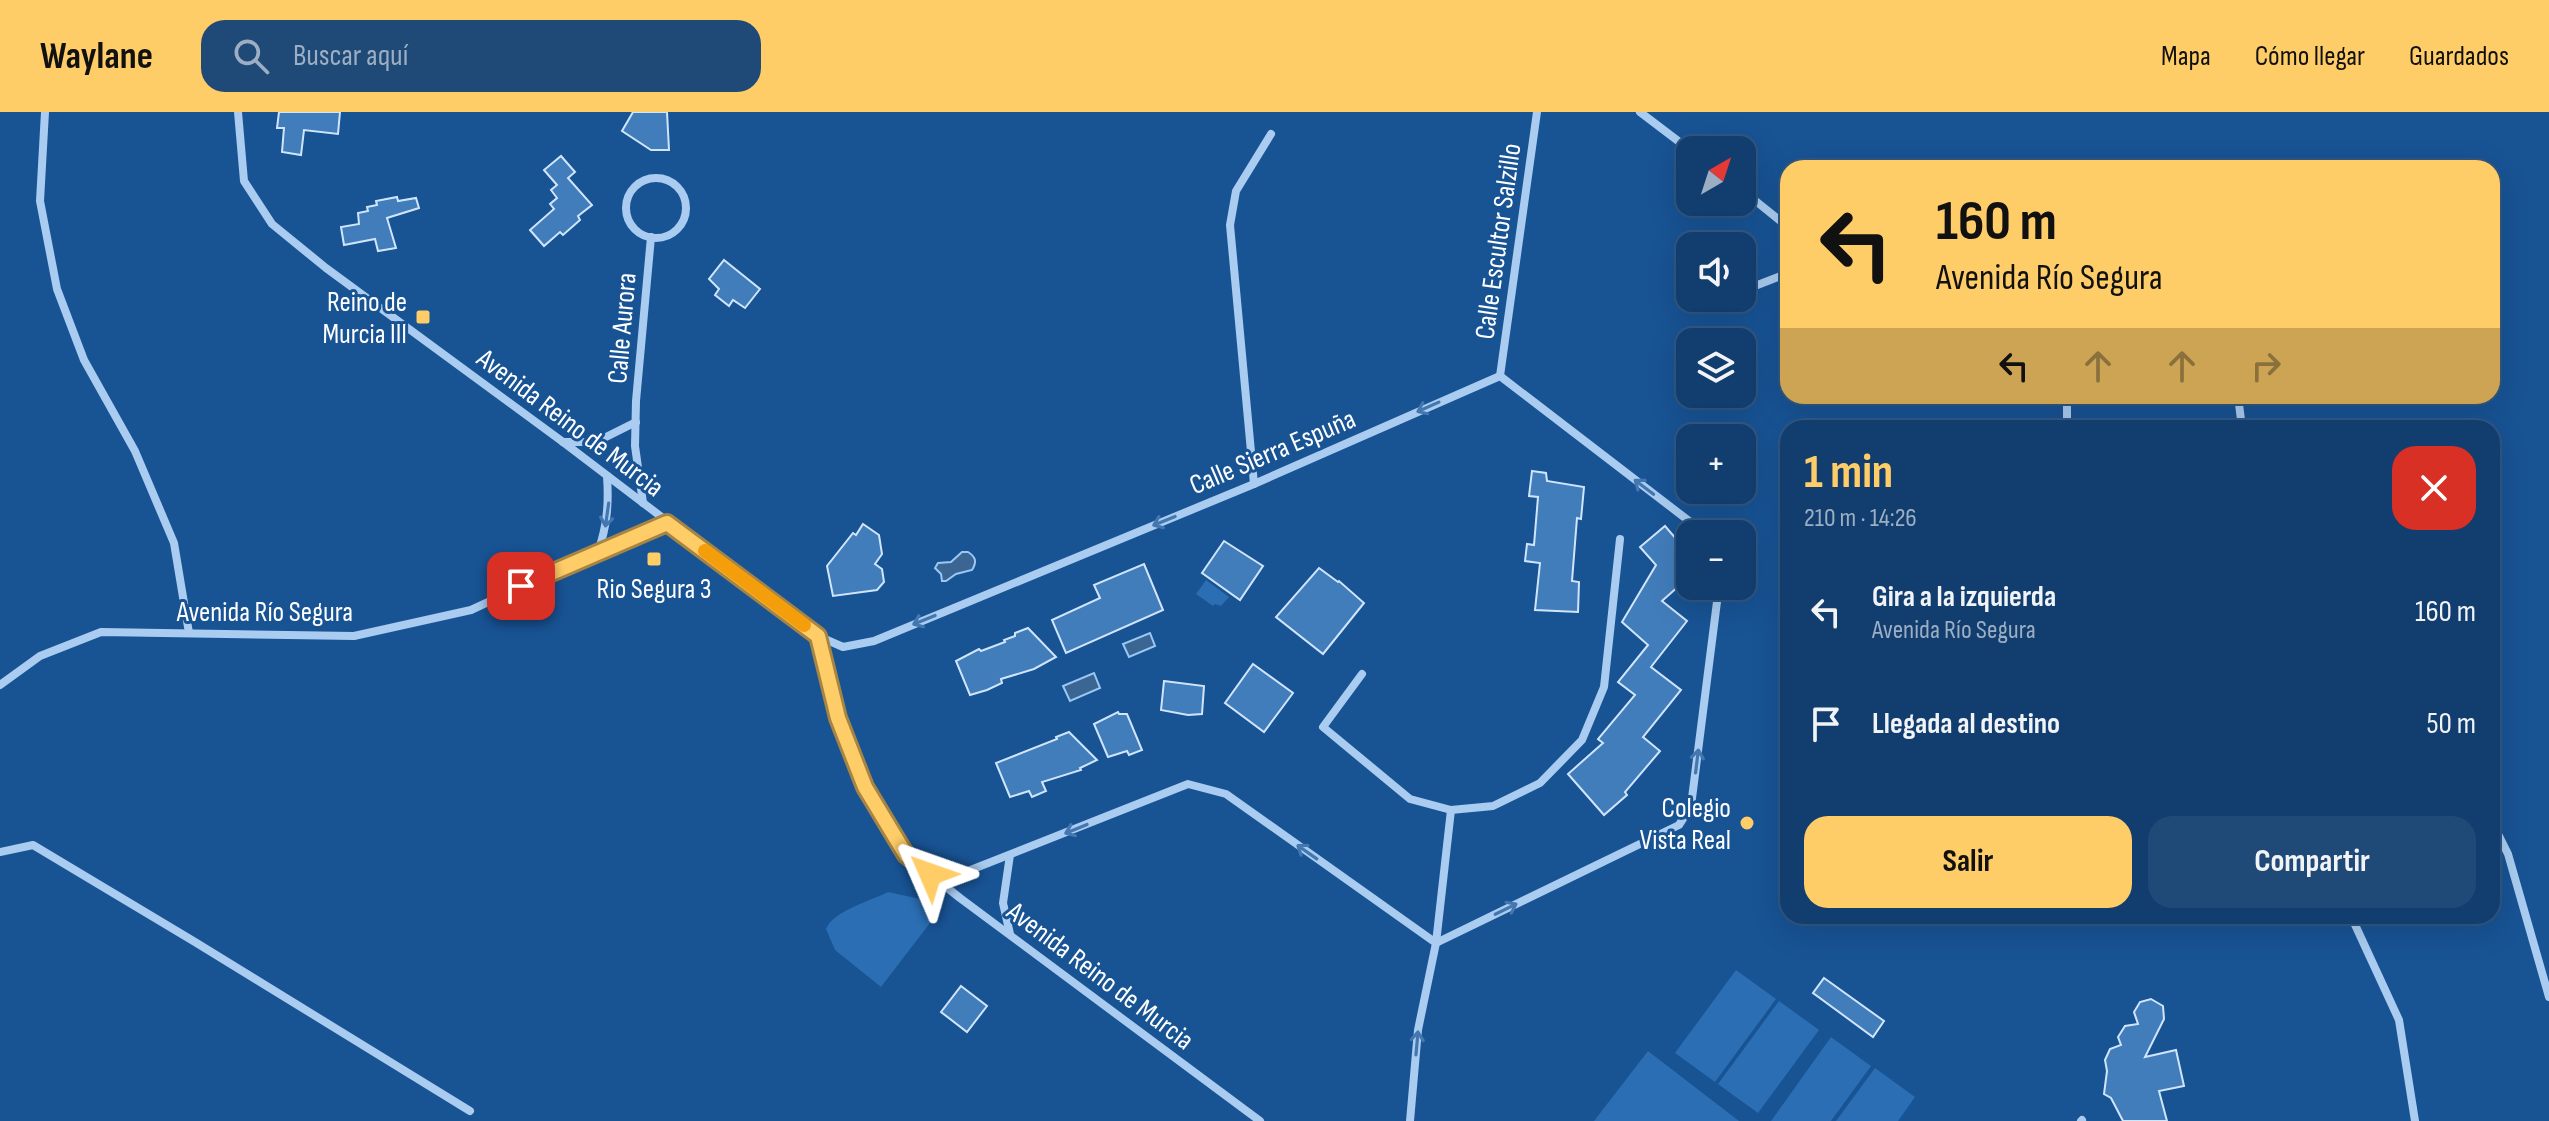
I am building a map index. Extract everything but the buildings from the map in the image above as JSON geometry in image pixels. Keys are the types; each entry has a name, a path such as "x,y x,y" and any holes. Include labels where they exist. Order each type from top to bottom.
{"street":[{"path":"45,112 40,201 57,289 84,360 135,451 174,543 189,633"},
{"name":"Avenida Reino de Murcia","path":"238,112 244,181 272,224 326,268 563,442 818,636 838,718 865,787 906,855 1260,1121"},
{"name":"Calle Escultor Salzillo","path":"1500,376 1537,112"},
{"path":"1640,112 1676,139"},
{"path":"1254,484 1230,225 1236,191 1271,134"},
{"path":"652,177 662,178 678,187 687,206 679,227 671,234 661,238 651,237 635,229 629,221 627,200 634,187 642,181 652,177"},
{"path":"1756,200 1780,218"},
{"name":"Calle Aurora","path":"643,503 635,446 651,237"},
{"path":"1756,286 1780,276"},
{"path":"1500,376 1688,520"},
{"name":"Calle Sierra Espuña","path":"818,636 843,647 874,641 1254,484 1500,376"},
{"name":"Calle Aurora","path":"563,442 596,442 636,422"},
{"path":"598,552 609,504 607,476"},
{"name":"Avenida Río Segura","path":"0,685 40,656 101,632 354,636 471,610 667,523"},
{"path":"1362,674 1323,727 1410,799 1451,810 1493,806 1540,783 1582,740 1604,687 1620,539"},
{"path":"1436,943 1679,825 1691,806 1717,600"},
{"path":"930,874 968,871 1188,784 1226,794 1436,943"},
{"path":"1410,1121 1418,1030 1436,943 1451,810"},
{"path":"2500,838 2508,854 2549,997"},
{"path":"0,852 33,845 470,1111"},
{"path":"1010,855 1003,903 1010,934"},
{"path":"2355,924 2399,1020 2415,1121"}],"shaded area":[{"path":"962,552 968,552 974,558 972,570 942,581 941,574 935,568 938,563 951,562"},
{"path":"1206,580 1229,597 1221,606 1213,606 1196,594"},
{"path":"1150,633 1155,646 1129,657 1123,644"},
{"path":"1094,673 1100,688 1070,701 1063,686"},
{"path":"888,892 943,906 881,987 835,950 826,929 844,912"},
{"path":"1736,970 1776,999 1715,1082 1675,1053"},
{"path":"1779,1001 1819,1030 1758,1113 1718,1084"},
{"path":"1831,1037 1871,1066 1831,1121 1771,1121"},
{"path":"1648,1051 1739,1121 1594,1121"},
{"path":"1875,1068 1915,1097 1898,1121 1836,1121"}],"slow traffic":[{"path":"705,551 804,625"}],"place":[{"name":"Reino de Murcia III","path":"423,317"},
{"name":"Rio Segura 3","path":"654,559"},
{"name":"Colegio Vista Real","path":"1747,823"}],"route":[{"path":"521,586 667,523 818,636 838,718 865,787 906,855 930,874"}]}
